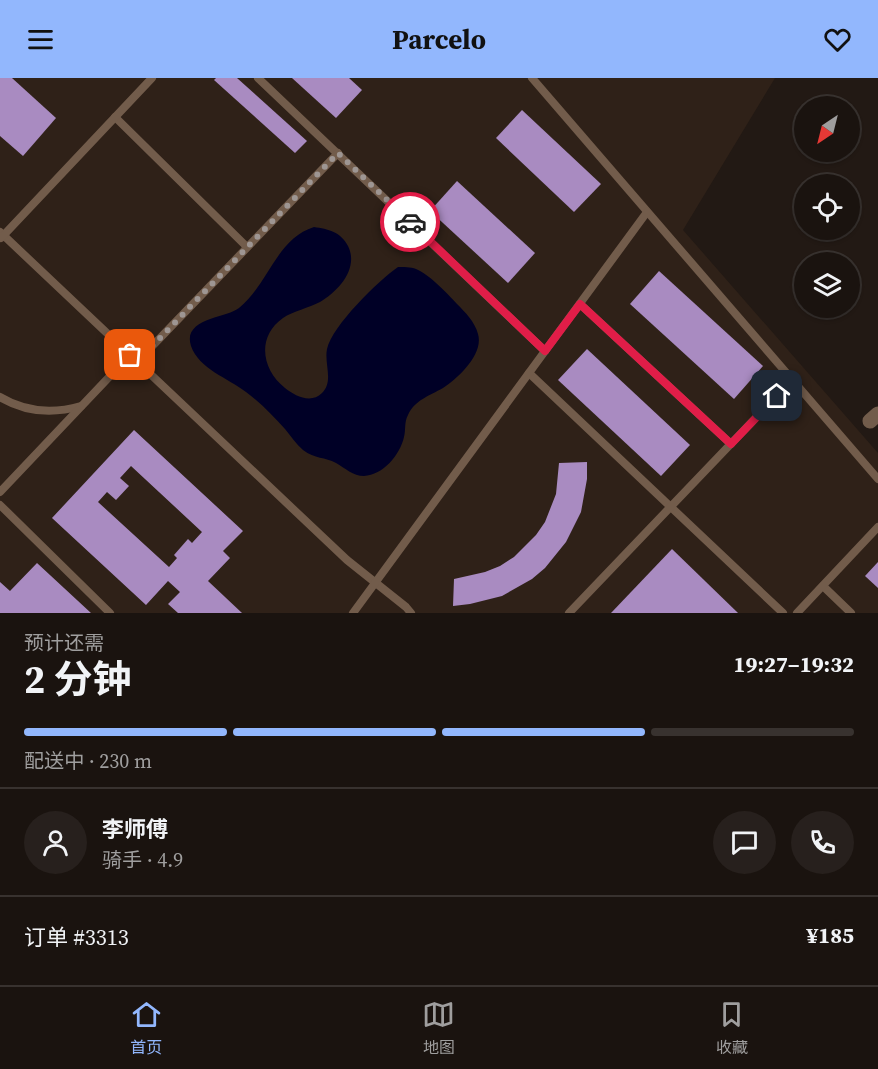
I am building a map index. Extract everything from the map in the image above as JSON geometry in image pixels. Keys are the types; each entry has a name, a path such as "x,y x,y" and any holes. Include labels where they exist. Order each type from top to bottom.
{"lane":[{"path":"152,78 1,236 347,561 411,613"},
{"path":"258,78 545,351"},
{"path":"532,78 878,479"},
{"path":"116,117 247,247"},
{"path":"137,362 338,153"},
{"path":"353,613 647,212"},
{"path":"580,304 731,444"},
{"path":"0,492 130,355"},
{"path":"529,373 783,613"},
{"path":"569,613 792,380"},
{"path":"0,397 16,405 43,411 69,409 82,405"},
{"path":"0,505 110,613"},
{"path":"797,613 878,527"},
{"path":"822,586 851,613"}],"shaded area":[{"path":"0,78 775,78 683,230 878,453 878,613 0,613"}],"water":[{"path":"314,227 329,230 342,237 351,254 351,262 345,278 334,292 320,302 283,318 269,334 265,353 267,363 277,381 289,391 308,398 322,393 327,383 327,349 337,328 379,282 398,267 416,269 432,280 466,314 475,325 478,334 477,349 468,365 449,384 414,406 407,418 399,451 390,463 371,475 356,475 332,461 303,450 262,405 207,367 200,361 191,346 190,337 199,324 239,308 258,287 290,241"}],"building":[{"path":"0,78 12,78 56,118 23,156 0,136"},
{"path":"216,78 237,78 307,141 295,153 214,80"},
{"path":"292,78 349,78 362,90 336,118"},
{"path":"522,110 601,184 574,212 496,138"},
{"path":"457,181 535,253 508,283 430,211"},
{"path":"659,271 763,366 734,399 630,304"},
{"path":"587,349 690,445 661,476 558,380"},
{"path":"134,430 243,531 223,551 230,558 208,581 242,613 178,613 168,604 180,592 168,581 146,605 52,518","holes":["131,466 202,532 192,543 188,539 174,555 177,558 169,567 98,502 107,492 116,500 129,486 120,478"]},
{"path":"587,462 587,479 581,512 566,542 545,568 532,579 502,596 453,606 454,579 500,566 514,557 536,535 545,522 556,494 559,463"},
{"path":"672,549 738,613 611,613"},
{"path":"878,562 878,588 865,576"},
{"path":"37,563 91,613 0,613 0,582 10,591"}],"way so far":[{"path":"130,355 137,362 338,153 410,222"}],"route":[{"path":"410,222 545,351 580,304 731,444 777,396"}]}
